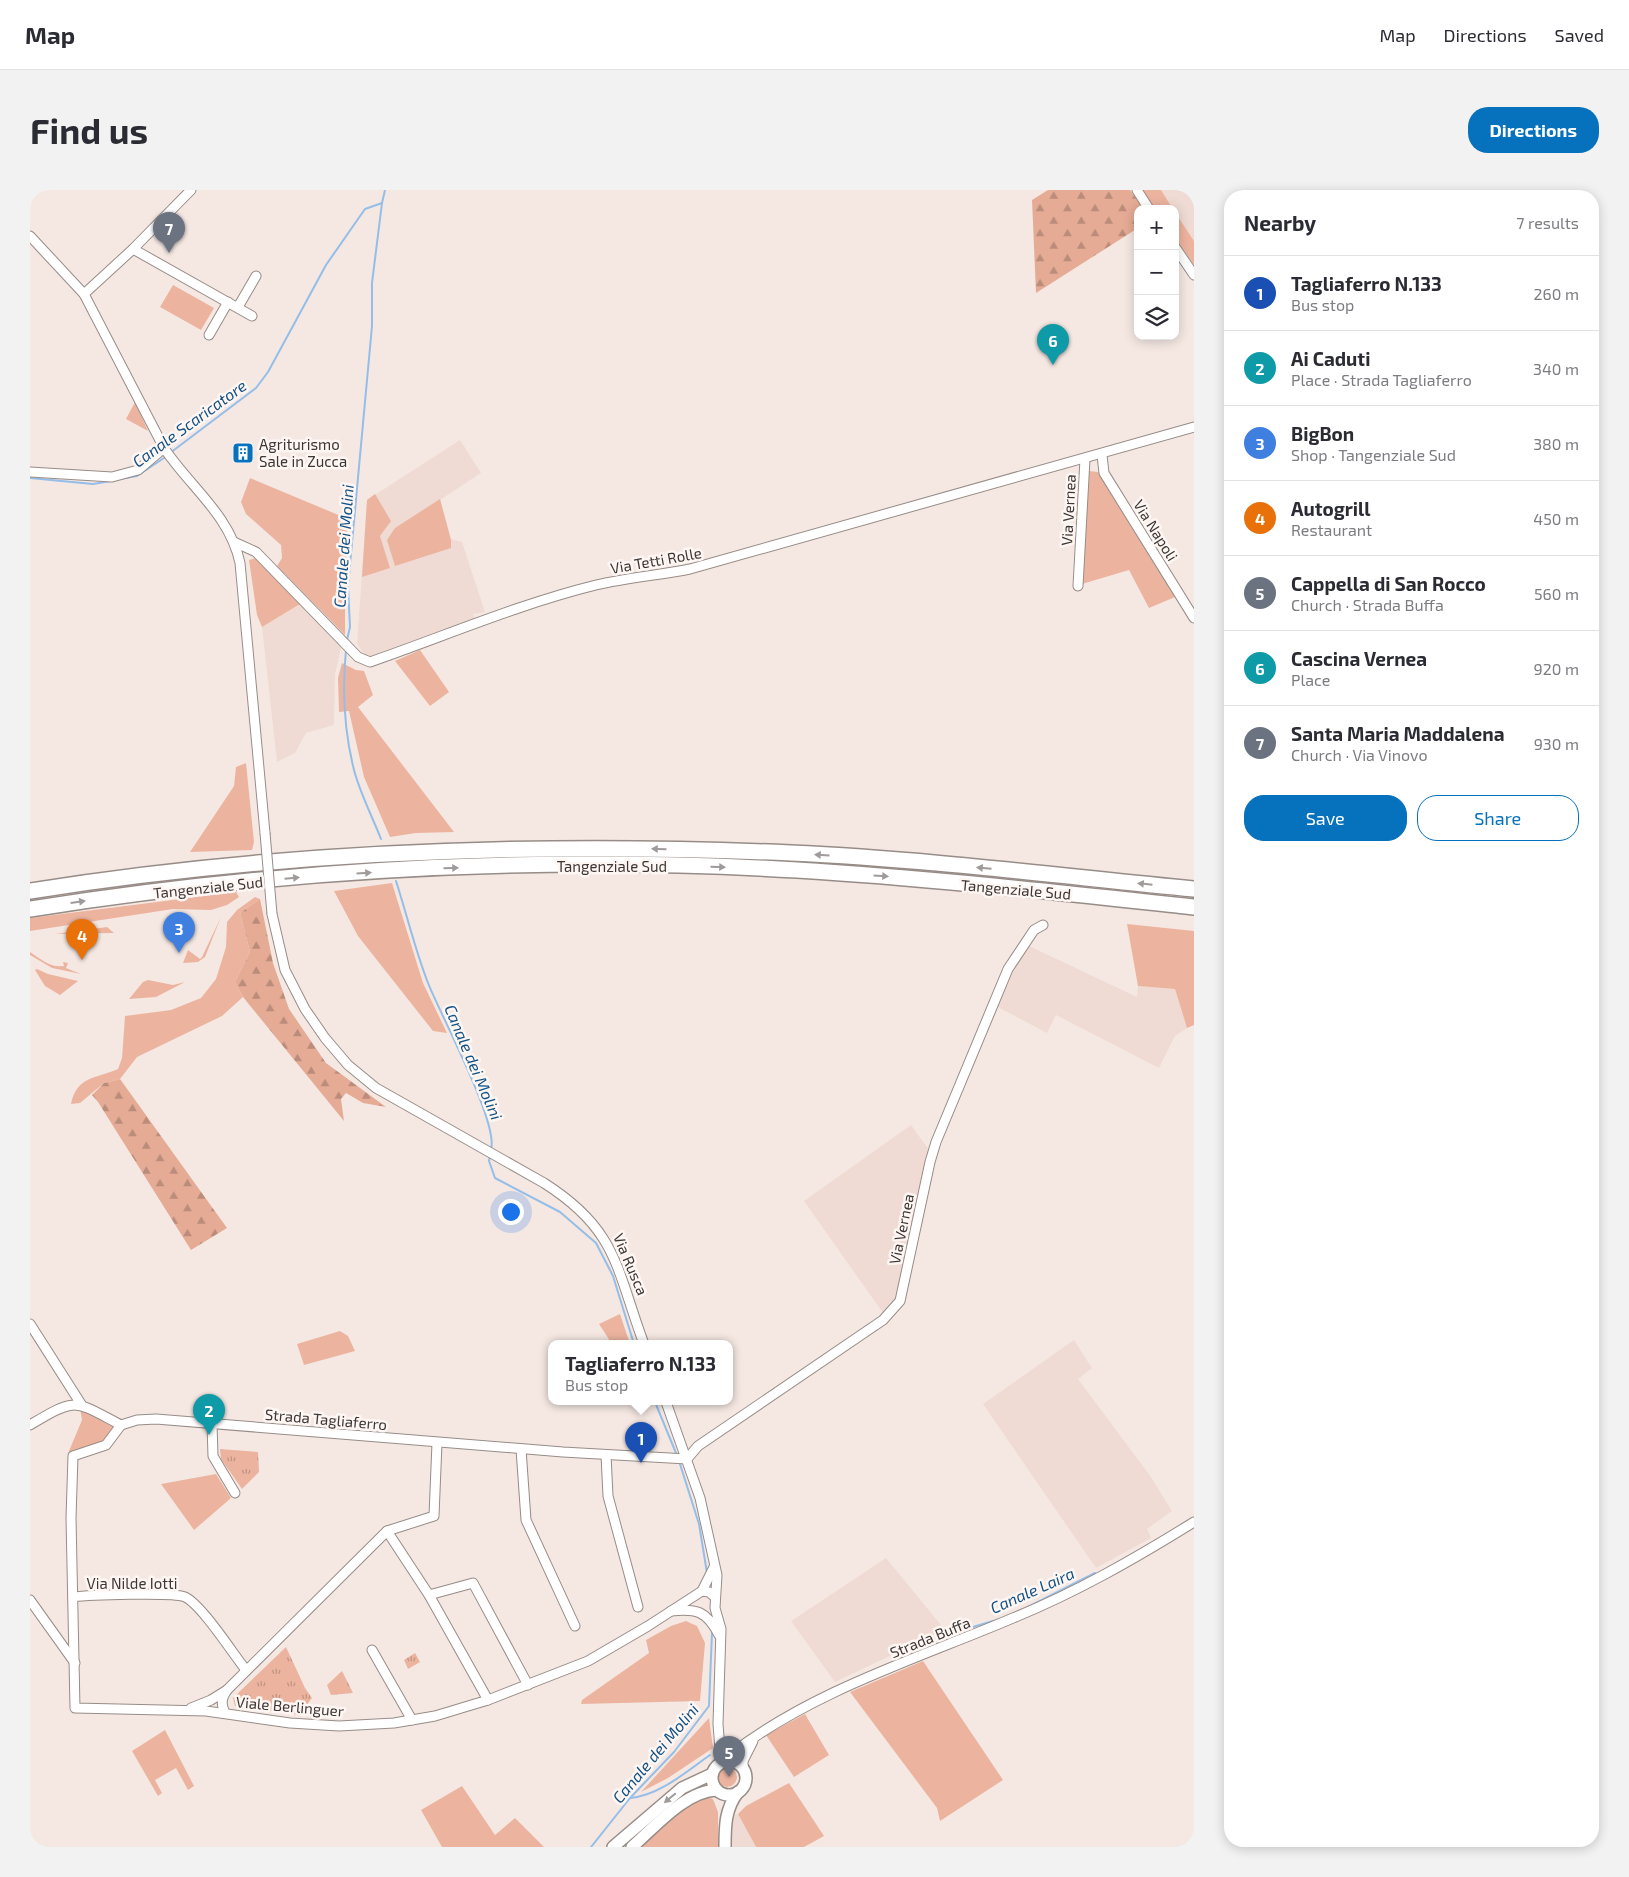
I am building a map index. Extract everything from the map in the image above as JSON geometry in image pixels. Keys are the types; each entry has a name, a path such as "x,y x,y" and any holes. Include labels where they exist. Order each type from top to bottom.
{"highway":[{"name":"Tangenziale Sud","path":"30,891 275,862 468,850 577,848 763,852 888,859 1194,889"},
{"name":"Tangenziale Sud","path":"30,909 182,889 306,877 421,870 580,865 794,870 887,877 1194,907"}],"street":[{"path":"84,294 133,249 192,190"},
{"path":"1137,190 1146,205"},
{"name":"Via Rusca","path":"30,236 84,294 165,450 210,502 234,542 240,563 272,914 285,970 315,1024 348,1065 376,1088 568,1198 586,1214 603,1235 626,1286 643,1340"},
{"path":"133,249 252,316"},
{"path":"1177,250 1194,275"},
{"path":"238,307 256,276"},
{"path":"209,335 228,302"},
{"name":"Via Vernea","path":"1078,586 1085,459 1194,427"},
{"path":"30,472 112,477 138,470 165,450"},
{"name":"Via Napoli","path":"1102,455 1104,473 1194,618"},
{"name":"Via Tetti Rolle","path":"234,542 256,552 363,661 370,662 512,610 558,596 622,579 690,570 981,486 1085,459"},
{"name":"Via Vernea","path":"687,1459 698,1446 882,1321 897,1307 900,1301 936,1142 1008,968 1034,930 1043,925"},
{"path":"30,1324 81,1404"},
{"path":"30,1343 39,1338"},
{"path":"30,1425 70,1404 81,1404 121,1425"},
{"path":"667,1405 700,1498 718,1575 715,1597 715,1608 721,1629 718,1724 725,1761"},
{"name":"Strada Tagliaferro","path":"121,1425 137,1420 156,1419 436,1443 687,1459"},
{"path":"212,1424 213,1456 235,1493"},
{"name":"Via Nilde Iotti","path":"121,1425 106,1445 73,1456 71,1518 75,1708 184,1710"},
{"path":"184,1710 211,1700 227,1690 387,1531 434,1516 436,1443"},
{"path":"521,1449 526,1520 575,1626"},
{"path":"606,1455 608,1496 638,1607"},
{"name":"Strada Buffa","path":"725,1761 730,1754 755,1736 848,1685 1014,1618 1066,1594 1114,1570 1194,1522"},
{"path":"387,1531 429,1595 488,1700"},
{"path":"715,1562 712,1575 693,1603 720,1638"},
{"path":"429,1595 473,1583 528,1684"},
{"path":"700,1592 709,1592 715,1597"},
{"name":"Viale Berlinguer","path":"210,1711 290,1723 339,1726 412,1720 435,1716 488,1700 588,1660 642,1629 700,1592"},
{"name":"Via Nilde Iotti","path":"73,1597 153,1594 184,1596 196,1605 246,1670"},
{"path":"30,1600 75,1663"},
{"path":"668,1611 689,1609 700,1613 710,1613 715,1608"},
{"path":"372,1650 412,1720"},
{"path":"184,1710 210,1711 222,1701 227,1690"},
{"path":"210,1711 211,1700"},
{"path":"222,1701 225,1714"},
{"path":"725,1847 726,1820 730,1803 746,1778 743,1761 747,1749 755,1736"},
{"path":"725,1761 740,1764 743,1768"},
{"path":"613,1847 682,1788 712,1774 725,1761"},
{"path":"712,1774 712,1780 719,1791 726,1820"},
{"path":"632,1847 691,1796 707,1790 719,1791 729,1795 738,1792"}],"shaded area":[{"path":"1161,190 1194,190 1194,241 1179,218 1179,205 1170,205"},
{"path":"460,440 481,473 440,500 451,539 462,542 485,612 473,614 475,619 367,658 357,644 367,500"},
{"path":"300,604 341,648 335,674 334,725 306,733 295,753 277,762 262,627"},
{"path":"1027,945 1137,997 1138,986 1175,989 1187,1028 1175,1036 1159,1068 1056,1015 1047,1033 996,1006 1013,968"},
{"path":"911,1125 929,1150 913,1215 896,1300 883,1313 804,1201"},
{"path":"1074,1340 1092,1368 1078,1379 1151,1477 1172,1511 1147,1529 1151,1538 1096,1568 983,1404"},
{"path":"886,1558 945,1630 835,1682 791,1621"},
{"path":"738,1814 756,1847 731,1847 732,1816"}],"green space":[{"path":"1048,190 1130,190 1141,205 1134,205 1134,231 1036,293 1032,200"},
{"path":"1142,190 1161,190 1170,205 1152,205"},
{"path":"1179,218 1194,241 1194,265 1179,244"},
{"path":"173,285 214,308 201,330 160,307"},
{"path":"135,402 148,431 126,419"},
{"path":"1089,471 1098,472 1175,597 1149,608 1129,570 1082,584"},
{"path":"250,478 348,519 345,635 277,566 282,558 281,545 246,514 241,502"},
{"path":"375,494 391,521 380,536 390,568 362,577 367,500"},
{"path":"440,499 451,540 451,548 395,566 387,540 395,528"},
{"path":"256,558 300,604 262,627 257,615 249,560"},
{"path":"420,650 449,692 430,706 395,661"},
{"path":"342,663 356,670 364,671 373,695 358,707 454,832 416,833 390,837 364,777 349,711 339,712 338,678"},
{"path":"246,763 254,842 252,850 190,852 234,786 236,767"},
{"path":"392,883 423,983 447,1033 433,1031 358,936 334,891"},
{"path":"236,892 239,897 227,905 211,910 173,909 30,931 30,918"},
{"path":"255,897 260,899 240,913 250,952 235,982 243,997 222,1016 137,1057 120,1079 104,1083 80,1103 71,1104 74,1095 82,1083 118,1069 122,1058 125,1016 171,1010 201,998 216,979 226,947 227,922 237,910"},
{"path":"260,899 273,963 289,1009 326,1063 386,1107 363,1103 346,1093 341,1099 344,1121 243,997 235,982 250,952 240,913"},
{"path":"221,917 205,957 198,962 183,963 188,950 200,959 202,957"},
{"path":"1127,924 1194,931 1194,1025 1187,1028 1175,989 1138,986"},
{"path":"107,927 114,933 55,934"},
{"path":"30,952 54,966 64,966 63,962 68,963 66,968 81,974 52,968 30,955"},
{"path":"37,969 48,974 78,981 60,995 45,986 35,970"},
{"path":"148,980 173,985 185,982 156,997 129,999 143,982"},
{"path":"120,1079 227,1228 191,1250 92,1095 104,1083"},
{"path":"620,1314 629,1340 609,1340 599,1324"},
{"path":"340,1331 348,1336 355,1351 304,1365 297,1344"},
{"path":"80,1408 115,1428 104,1443 70,1454 69,1451 82,1420"},
{"path":"220,1449 258,1452 259,1472 242,1489 221,1459"},
{"path":"216,1474 231,1498 194,1530 161,1484"},
{"path":"686,1621 697,1626 705,1643 700,1701 581,1704 582,1700 649,1653 646,1640 671,1626"},
{"path":"286,1647 305,1688 312,1698 299,1715 235,1706 233,1698"},
{"path":"415,1653 420,1662 408,1669 404,1660"},
{"path":"923,1661 1003,1780 940,1821 937,1808 850,1692"},
{"path":"342,1671 353,1693 331,1695 327,1685"},
{"path":"805,1714 829,1755 794,1777 766,1735"},
{"path":"709,1718 713,1748 668,1778 641,1792"},
{"path":"165,1730 194,1786 188,1790 176,1768 155,1780 162,1793 158,1796 132,1751"},
{"path":"723,1767 731,1767 737,1773 737,1781 731,1787 723,1787 717,1781 717,1773"},
{"path":"789,1783 824,1836 804,1847 756,1847 738,1814 746,1806"},
{"path":"462,1786 495,1835 515,1818 544,1847 442,1847 421,1810"},
{"path":"705,1796 713,1799 718,1812 718,1847 636,1847 692,1799"}],"waterway":[{"name":"Canale dei Molini","path":"347,640 350,627 348,586 372,326 372,283 385,190"},
{"name":"Canale Scaricatore","path":"170,453 256,388 268,372 326,265 365,209 382,203"},
{"name":"Canale Scaricatore","path":"120,479 137,476 167,456"},
{"name":"Canale Scaricatore","path":"30,478 93,484 111,481"},
{"name":"Canale dei Molini","path":"346,650 344,680 348,740 359,787 381,839"},
{"name":"Canale dei Molini","path":"396,881 428,983 478,1094 491,1136 491,1150"},
{"name":"Canale dei Molini","path":"490,1155 489,1161 495,1178 560,1212 596,1243 613,1276 633,1340"},
{"name":"Canale dei Molini","path":"656,1405 676,1453"},
{"name":"Canale dei Molini","path":"680,1464 699,1524 707,1573"},
{"name":"Canale Laira","path":"1026,1608 1095,1573"},
{"name":"Canale Laira","path":"949,1634 1000,1619"},
{"name":"Canale dei Molini","path":"591,1847 630,1798 674,1752 709,1706 712,1632"},
{"name":"Canale Laira","path":"630,1798 652,1793 662,1788 710,1755"}],"place":[{"name":"Santa Maria Maddalena","path":"169,253"},
{"name":"Cascina Vernea","path":"1053,365"},
{"name":"Agriturismo Sale in Zucca","path":"243,453"},
{"name":"BigBon","path":"179,953"},
{"name":"Autogrill","path":"82,960"},
{"name":"Ai Caduti","path":"209,1435"},
{"name":"Tagliaferro N.133","path":"641,1463"},
{"name":"Cappella di San Rocco","path":"729,1777"}]}
